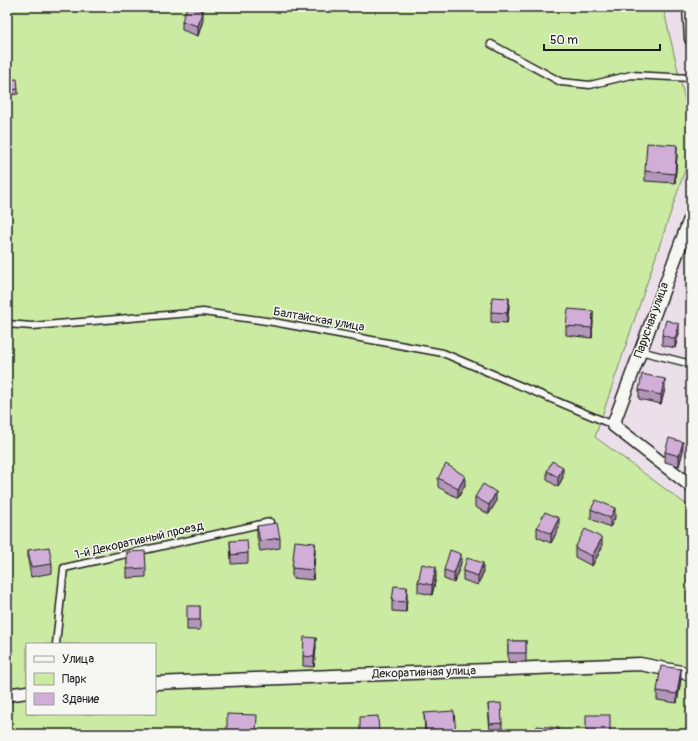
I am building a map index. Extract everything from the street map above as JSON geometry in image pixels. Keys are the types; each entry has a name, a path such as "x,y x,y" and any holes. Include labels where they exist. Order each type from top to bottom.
{"street":[{"path":"689,7 691,39"},
{"name":"Парусная улица","path":"613,425 640,351 687,239 691,216"},
{"path":"613,425 691,486"},
{"name":"Декоративная улица","path":"156,683 640,664 691,674"},
{"path":"7,695 26,692"}],"lane":[{"path":"490,44 561,82 590,84 631,75 691,78"},
{"name":"Балтайская улица","path":"7,324 32,326 203,312 273,322 443,353 613,425"},
{"path":"640,351 691,364"},
{"name":"1-й Декоративный проезд","path":"56,643 64,568 270,522"}],"green space":[{"path":"7,7 663,7 691,126 691,152 595,437 691,508 691,734 7,734"}],"building":[{"path":"187,7 194,7 203,11 198,26 182,21"},
{"path":"17,79 18,89 7,90 7,80"},
{"path":"647,143 677,145 675,174 645,171"},
{"path":"492,297 509,298 507,313 491,312"},
{"path":"568,309 593,311 592,328 566,326"},
{"path":"666,320 679,324 675,339 662,335"},
{"path":"642,374 665,379 661,395 639,390"},
{"path":"669,438 683,442 679,456 665,452"},
{"path":"552,461 563,467 558,477 547,471"},
{"path":"446,464 465,476 458,489 438,478"},
{"path":"483,484 496,492 489,505 475,497"},
{"path":"596,500 615,508 610,518 591,509"},
{"path":"545,512 559,518 551,534 537,527"},
{"path":"277,523 280,538 260,541 257,526"},
{"path":"585,529 602,538 592,556 575,548"},
{"path":"247,540 248,553 231,555 230,541"},
{"path":"295,541 315,543 313,570 292,568"},
{"path":"49,547 52,564 31,567 28,550"},
{"path":"450,550 461,554 454,573 444,570"},
{"path":"145,551 146,568 127,569 127,552"},
{"path":"467,558 483,563 478,576 463,571"},
{"path":"422,564 436,567 432,585 418,582"},
{"path":"394,586 407,587 406,602 392,601"},
{"path":"187,606 200,606 200,620 187,620"},
{"path":"304,637 316,638 314,657 303,656"},
{"path":"508,641 526,641 526,653 508,653"},
{"path":"661,666 681,669 677,694 657,691"},
{"path":"501,703 502,723 490,724 488,704"},
{"path":"454,711 456,734 426,734 424,713"},
{"path":"227,714 257,715 256,734 227,734"},
{"path":"586,715 610,715 610,734 586,734"},
{"path":"378,716 379,734 360,734 360,717"},
{"path":"537,726 559,728 558,734 536,734"}]}
